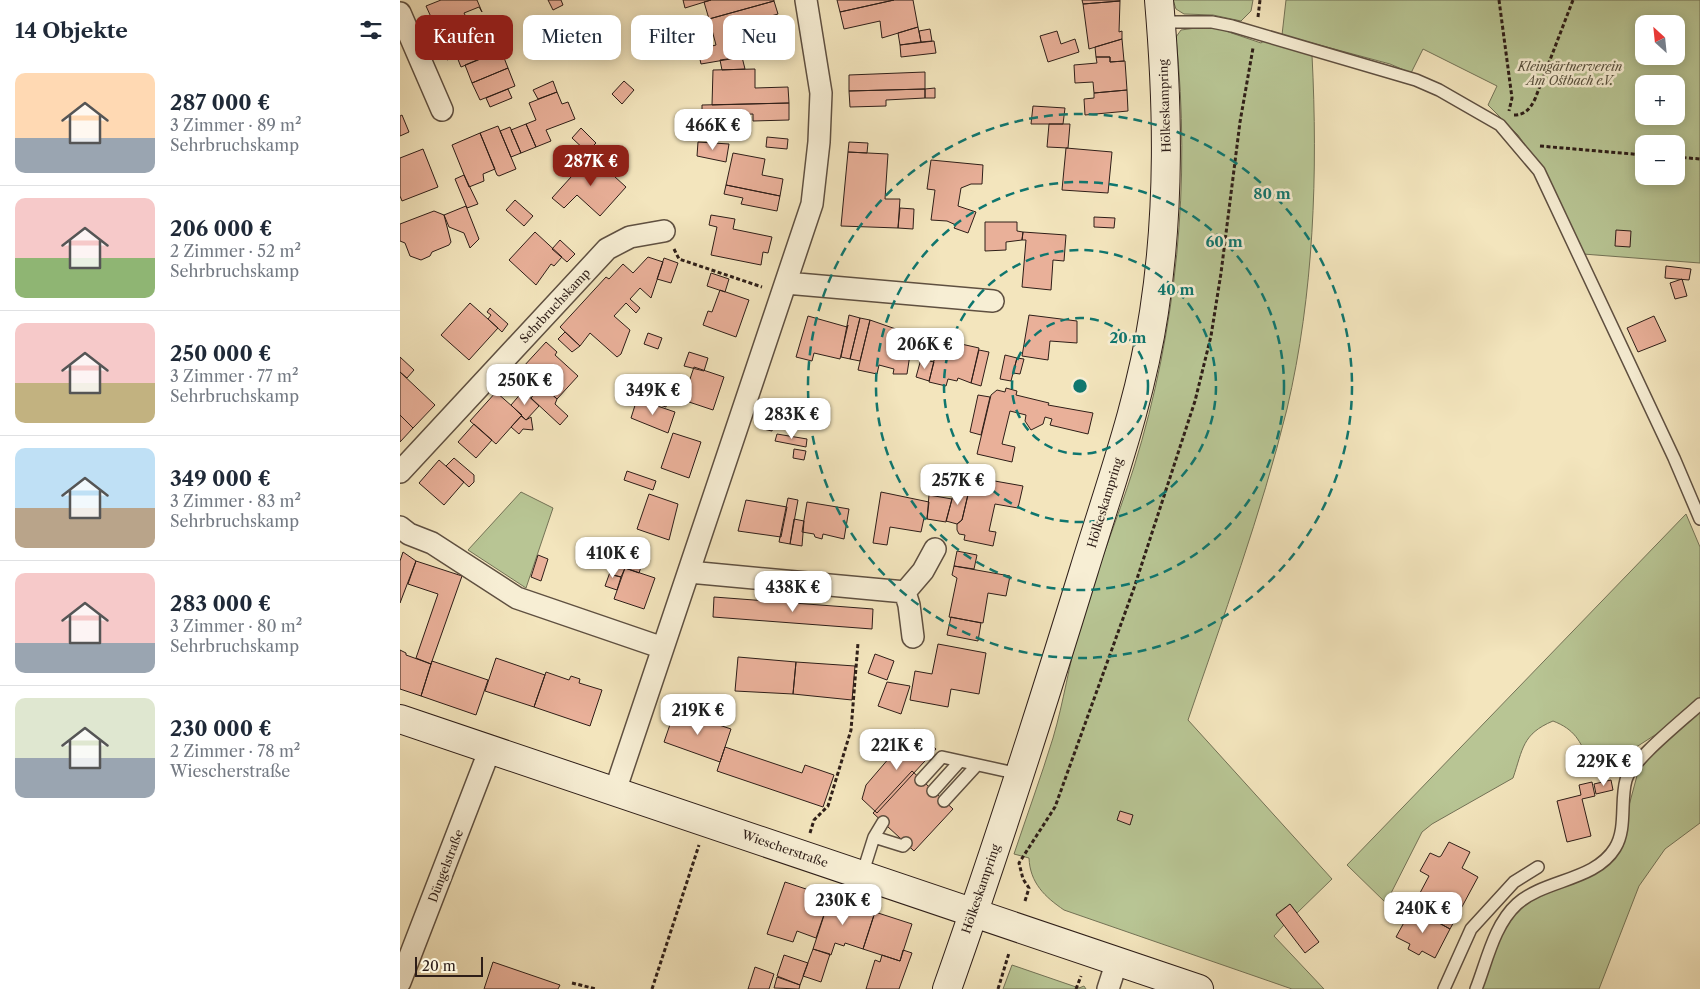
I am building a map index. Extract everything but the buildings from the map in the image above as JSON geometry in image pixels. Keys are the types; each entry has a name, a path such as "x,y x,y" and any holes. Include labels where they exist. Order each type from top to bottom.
{"main road":[{"name":"Hölkeskampring","path":"947,989 1020,774 1131,419 1154,315 1163,239 1168,160 1160,11"},
{"name":"Wiescherstraße","path":"400,718 1199,989"}],"street":[{"path":"615,791 812,204 819,142 820,93 806,0"},
{"path":"400,13 442,110"},
{"name":"Sehrbruchskamp","path":"400,472 607,249 630,237 664,231"},
{"path":"784,288 993,301"},
{"path":"400,527 409,534 432,543 517,598 663,648"},
{"path":"905,592 923,571 935,549"},
{"path":"689,572 708,576 905,592"},
{"path":"905,592 909,605 913,638"},
{"name":"Düngelstraße","path":"400,982 490,749"},
{"path":"1108,989 1117,961"}],"lane":[{"path":"1160,11 1256,31 1416,80 1438,90 1500,125 1539,170 1674,458 1700,519"},
{"path":"1476,989 1501,923 1518,904 1533,893 1596,866 1616,847 1620,834 1626,778 1640,759 1700,704"},
{"path":"921,780 942,757 1020,774"},
{"path":"932,790 960,761"},
{"path":"944,801 977,765"},
{"path":"862,875 874,837 883,822"},
{"path":"874,837 890,837 903,846 906,843"},
{"path":"1444,989 1471,929 1514,882 1538,867"}],"path":[{"path":"1499,0 1512,98 1508,115 1522,115 1533,104 1573,0"},
{"path":"1025,901 1029,888 1023,879 1019,862 1055,807 1134,588 1195,401 1214,318 1240,122 1256,31"},
{"path":"1522,150 1539,146 1635,153"},
{"path":"1685,158 1700,159"},
{"path":"664,231 679,259 784,288"},
{"path":"803,855 814,820 828,806 852,730 858,643"},
{"path":"652,989 707,822"},
{"path":"998,989 1009,952"},
{"path":"572,983 596,989"}],"green space":[{"path":"1173,0 1253,0 1251,11 1241,21 1213,15 1184,14 1176,9"},
{"name":"Kleingärtnerverein Am Ostbach e.V.","path":"1286,0 1700,0 1700,263 1583,254 1549,180 1518,135 1488,105 1497,86 1423,49 1411,73 1390,64 1282,35"},
{"path":"1211,26 1261,43 1265,40 1312,55 1314,188 1312,233 1303,321 1287,409 1253,527 1188,720 1332,879 1297,913 1290,904 1276,914 1284,925 1274,936 1324,989 1292,989 1064,910 1040,888 1032,875 1029,858 1014,854 1053,738 1086,607 1134,467 1149,415 1161,362 1177,254 1181,200 1182,146 1176,37 1181,30"},
{"path":"521,492 553,508 526,588 468,550"},
{"path":"1686,514 1700,547 1700,700 1669,726 1608,764 1588,761 1583,747 1576,736 1560,724 1553,721 1535,731 1525,744 1513,778 1432,824 1422,832 1386,903 1347,865"},
{"path":"1700,710 1700,823 1665,849 1639,886 1599,989 1481,989 1498,940 1506,925 1515,914 1539,895 1609,862 1627,813 1638,772 1653,754"},
{"path":"1012,965 1079,988 1084,986 1086,989 1003,989"}]}
